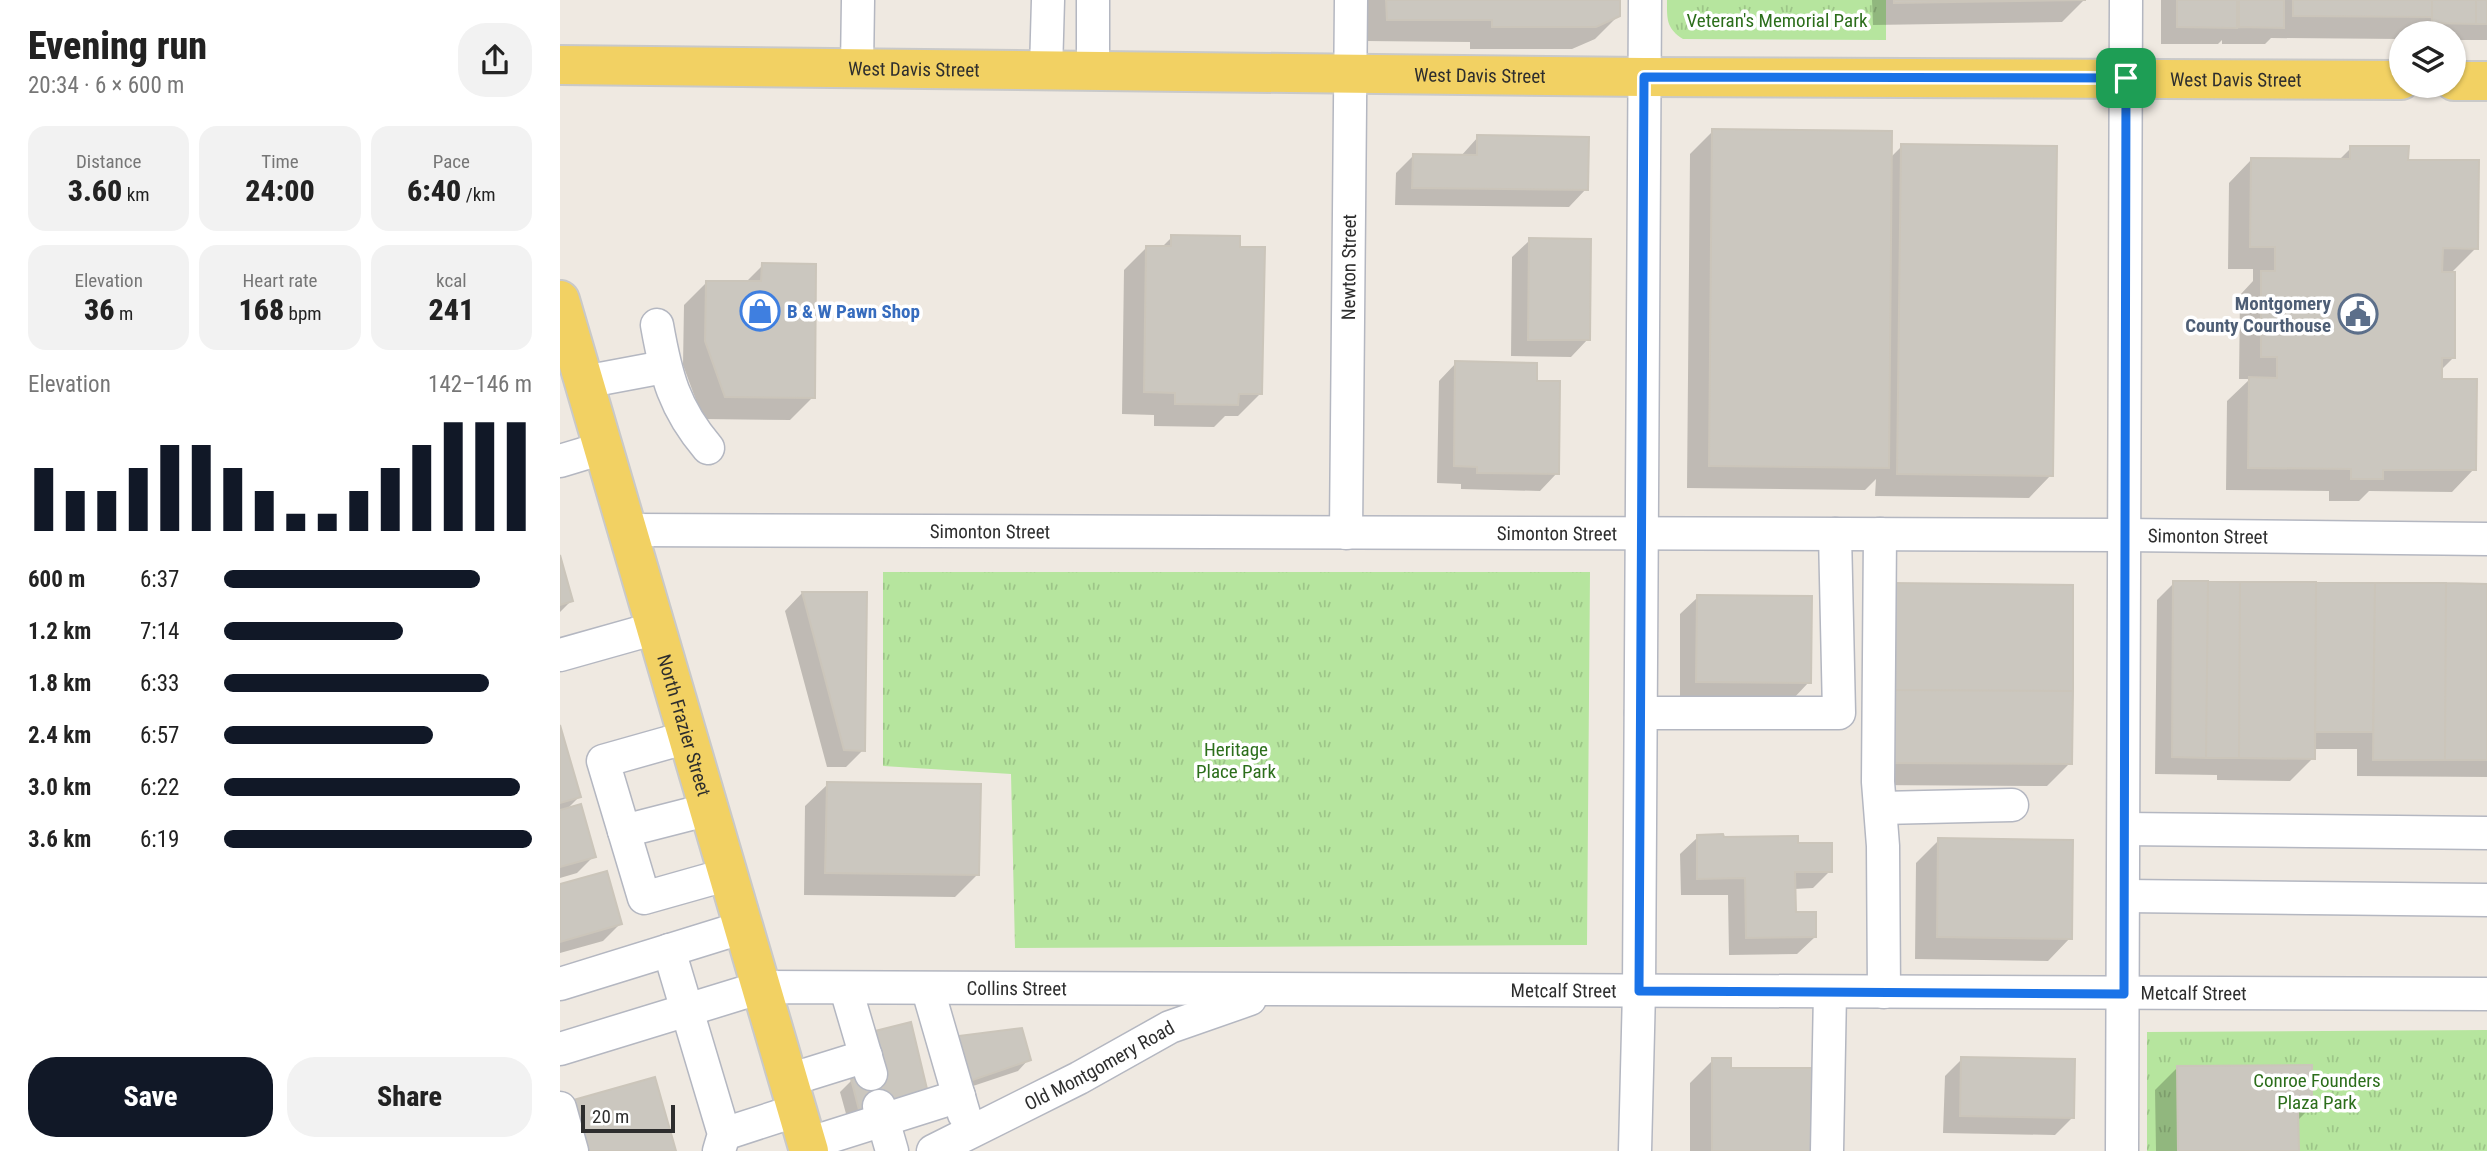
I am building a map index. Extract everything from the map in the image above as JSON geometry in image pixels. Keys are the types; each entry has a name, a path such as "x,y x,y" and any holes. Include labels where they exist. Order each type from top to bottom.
{"main road":[{"name":"West Davis Street","path":"560,65 1644,77 2389,80"},
{"path":"2466,80 2487,81"},
{"name":"North Frazier Street","path":"560,300 801,1121"}],"street":[{"path":"857,68 858,0"},
{"path":"1046,71 1048,0"},
{"path":"1093,0 1093,72"},
{"name":"Newton Street","path":"1346,533 1351,0"},
{"path":"1635,1151 1639,991 1645,0"},
{"path":"2122,1151 2126,0"},
{"path":"657,325 664,367 684,420 708,448"},
{"path":"584,382 664,367"},
{"path":"560,461 603,448"},
{"name":"Simonton Street","path":"628,530 2123,535 2487,539"},
{"path":"1641,713 1839,713 1835,534"},
{"path":"1880,534 1884,992"},
{"path":"560,655 656,628"},
{"path":"688,737 603,761 644,898 729,874"},
{"path":"1881,808 2012,805"},
{"path":"624,831 710,809"},
{"path":"2124,829 2487,834"},
{"path":"2124,896 2487,900"},
{"path":"560,984 744,927"},
{"path":"669,950 722,1142 801,1121 881,1113 959,1096"},
{"name":"Collins Street","path":"560,1049 762,987 1271,991"},
{"path":"801,1121 869,1065 846,989"},
{"path":"928,990 968,1133"},
{"name":"Metcalf Street","path":"1271,991 2487,994"},
{"name":"Old Montgomery Road","path":"933,1151 1079,1077 1170,1027 1271,991"},
{"path":"1827,1151 1830,992"},
{"path":"560,1108 572,1151"},
{"path":"881,1113 892,1151"}],"green space":[{"name":"Veteran's Memorial Park","path":"1667,0 1886,0 1886,40 1683,39 1673,31 1669,22"},
{"name":"Heritage Place Park","path":"883,572 1590,572 1587,945 1015,948 1011,774 883,766"},
{"name":"Conroe Founders Plaza Park","path":"2487,1030 2487,1151 2147,1151 2147,1032"}],"building":[{"path":"1386,0 1620,0 1620,16 1596,27 1492,27 1492,20 1387,20"},
{"path":"1894,0 2086,0 1894,3"},
{"path":"2177,0 2237,0 2237,28 2177,27"},
{"path":"2239,0 2284,0 2284,28 2239,27"},
{"path":"2293,0 2432,0 2432,17 2293,16"},
{"path":"2432,0 2476,0 2476,24 2466,24 2466,21 2432,21"},
{"path":"2476,0 2487,0 2487,24 2476,24"},
{"path":"1712,129 1892,131 1889,468 1709,466"},
{"path":"1477,135 1589,137 1588,190 1412,188 1413,154 1477,155"},
{"path":"1901,144 2057,146 2053,476 1897,474"},
{"name":"Montgomery County Courthouse","path":"2350,146 2409,146 2408,160 2479,160 2478,249 2443,248 2442,272 2455,272 2455,358 2442,358 2442,379 2477,379 2476,470 2383,470 2383,479 2351,479 2351,469 2248,468 2249,377 2277,378 2277,357 2261,357 2261,271 2275,271 2275,247 2250,247 2251,158 2350,159"},
{"path":"1171,235 1240,236 1240,247 1265,247 1262,394 1239,394 1238,405 1175,404 1175,393 1144,392 1146,246 1171,246"},
{"path":"1529,238 1591,239 1590,340 1528,340"},
{"name":"B & W Pawn Shop","path":"762,263 816,264 815,398 725,397 705,341 706,281 761,281"},
{"path":"1455,361 1537,363 1537,381 1560,381 1559,474 1477,473 1477,467 1454,466"},
{"path":"560,555 573,601 560,605"},
{"path":"2173,581 2208,581 2206,758 2172,757"},
{"path":"2208,581 2240,582 2239,758 2206,758"},
{"path":"2240,582 2316,582 2315,759 2239,758"},
{"path":"2316,582 2375,583 2373,732 2315,732"},
{"path":"1891,583 2073,585 2073,691 1890,690"},
{"path":"2375,583 2446,583 2445,760 2373,760"},
{"path":"2446,583 2487,584 2487,760 2445,760"},
{"path":"802,592 867,592 865,751 844,750"},
{"path":"1697,595 1812,596 1811,683 1696,682"},
{"path":"1890,690 2073,691 2072,764 1890,763"},
{"path":"560,725 581,797 560,803"},
{"path":"827,782 981,784 979,875 825,873"},
{"path":"581,804 596,857 560,867 560,810"},
{"path":"1723,834 1724,837 1798,836 1798,843 1832,843 1832,872 1795,872 1796,912 1816,912 1816,937 1746,938 1745,878 1697,879 1697,835"},
{"path":"1938,838 2073,840 2072,939 1937,937"},
{"path":"607,871 622,924 560,942 560,884"},
{"path":"911,1022 928,1093 859,1110 851,1079 881,1071 871,1032"},
{"path":"1022,1028 1031,1060 967,1082 958,1036"},
{"path":"1961,1057 2075,1059 2074,1118 1960,1116"},
{"path":"1712,1058 1731,1058 1731,1068 1817,1068 1817,1151 1712,1151"},
{"path":"2312,1065 2312,1109 2298,1109 2299,1151 2178,1151 2177,1066"},
{"path":"655,1077 676,1151 585,1151 570,1101"}],"place":[{"name":"B & W Pawn Shop","path":"760,311"},
{"name":"Montgomery County Courthouse","path":"2358,314"}],"route":[{"path":"1644,77 2126,78 2124,994 1639,991 1644,77"}]}
